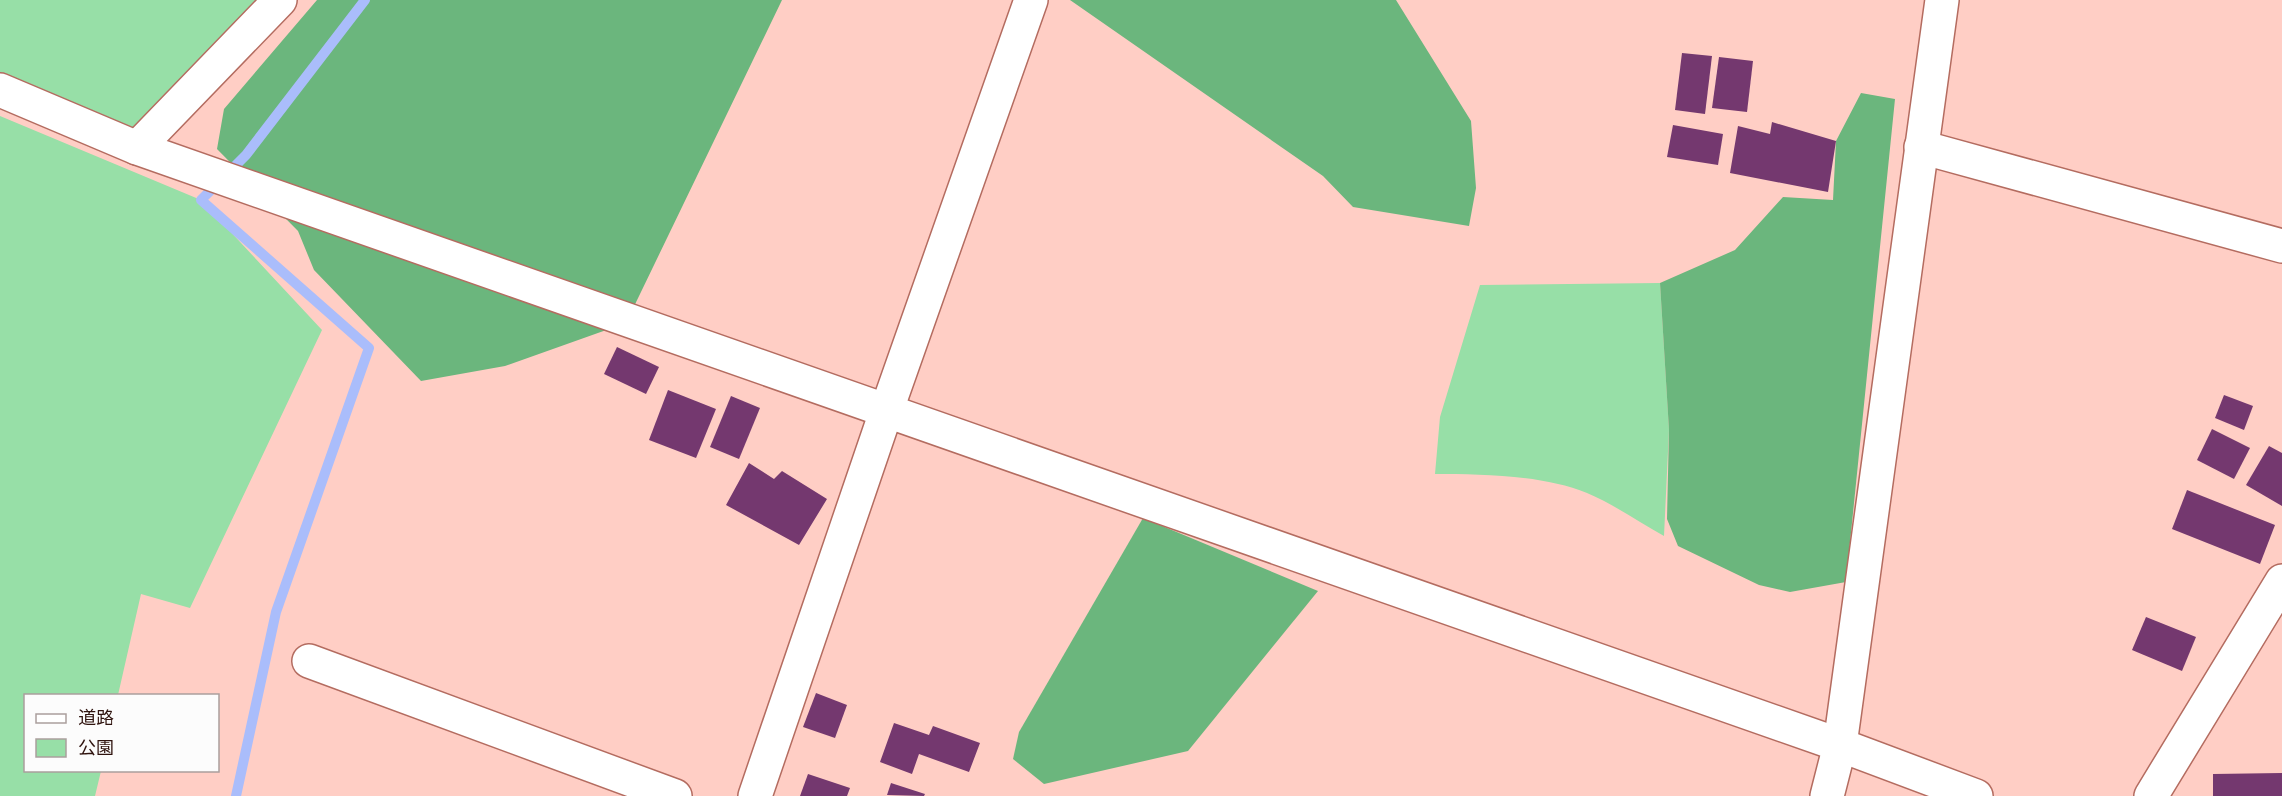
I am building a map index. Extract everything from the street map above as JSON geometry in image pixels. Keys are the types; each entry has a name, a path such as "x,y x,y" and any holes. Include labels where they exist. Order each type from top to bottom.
{"street":[{"path":"137,148 280,0"},
{"path":"755,796 886,412 1031,0"},
{"path":"1827,796 1840,745 1941,0"},
{"path":"0,90 137,148 1840,745 1976,796"},
{"path":"1922,147 2282,246"},
{"path":"2151,796 2282,581"},
{"path":"309,661 675,796"}],"green space":[{"path":"0,0 280,0 137,148 0,90"},
{"path":"317,0 782,0 626,323 505,366 421,381 314,270 298,231 217,149 224,109"},
{"path":"1070,0 1396,0 1471,121 1476,188 1469,226 1353,207 1323,176"},
{"path":"1861,93 1895,99 1846,582 1790,592 1759,585 1678,546 1667,519 1669,430 1660,283 1735,250 1783,197 1833,200 1836,141"},
{"path":"0,116 201,200 322,330 190,608 141,594 118,694 24,694 24,772 101,772 95,796 0,796"},
{"path":"1660,283 1669,430 1664,536 1606,502 1570,487 1512,477 1435,474 1440,417 1480,285"},
{"path":"1143,518 1318,591 1188,751 1044,784 1013,759 1019,732"}],"building":[{"path":"1682,53 1712,56 1705,114 1675,110"},
{"path":"1719,57 1753,61 1747,112 1712,108"},
{"path":"1772,122 1836,141 1828,192 1730,173 1738,126 1770,134"},
{"path":"1673,125 1723,134 1718,165 1667,157"},
{"path":"617,347 659,367 646,394 604,374"},
{"path":"668,390 716,409 696,458 649,440"},
{"path":"2224,395 2253,406 2244,430 2215,418"},
{"path":"731,396 760,408 739,459 710,447"},
{"path":"2212,429 2250,448 2234,479 2197,460"},
{"path":"2269,446 2282,453 2282,506 2246,485"},
{"path":"749,463 774,479 782,471 827,499 799,545 726,505"},
{"path":"2187,490 2275,525 2260,564 2172,529"},
{"path":"2146,617 2196,637 2182,671 2132,650"},
{"path":"816,693 847,705 835,738 803,727"},
{"path":"894,723 929,735 933,726 980,743 969,772 919,754 912,774 880,762"},
{"path":"2282,773 2282,796 2213,796 2213,774"},
{"path":"808,774 850,788 847,796 800,796"},
{"path":"891,783 925,794 924,796 887,795"}],"waterway":[{"path":"236,796 276,612 369,348 201,200 246,155 365,0"}]}
